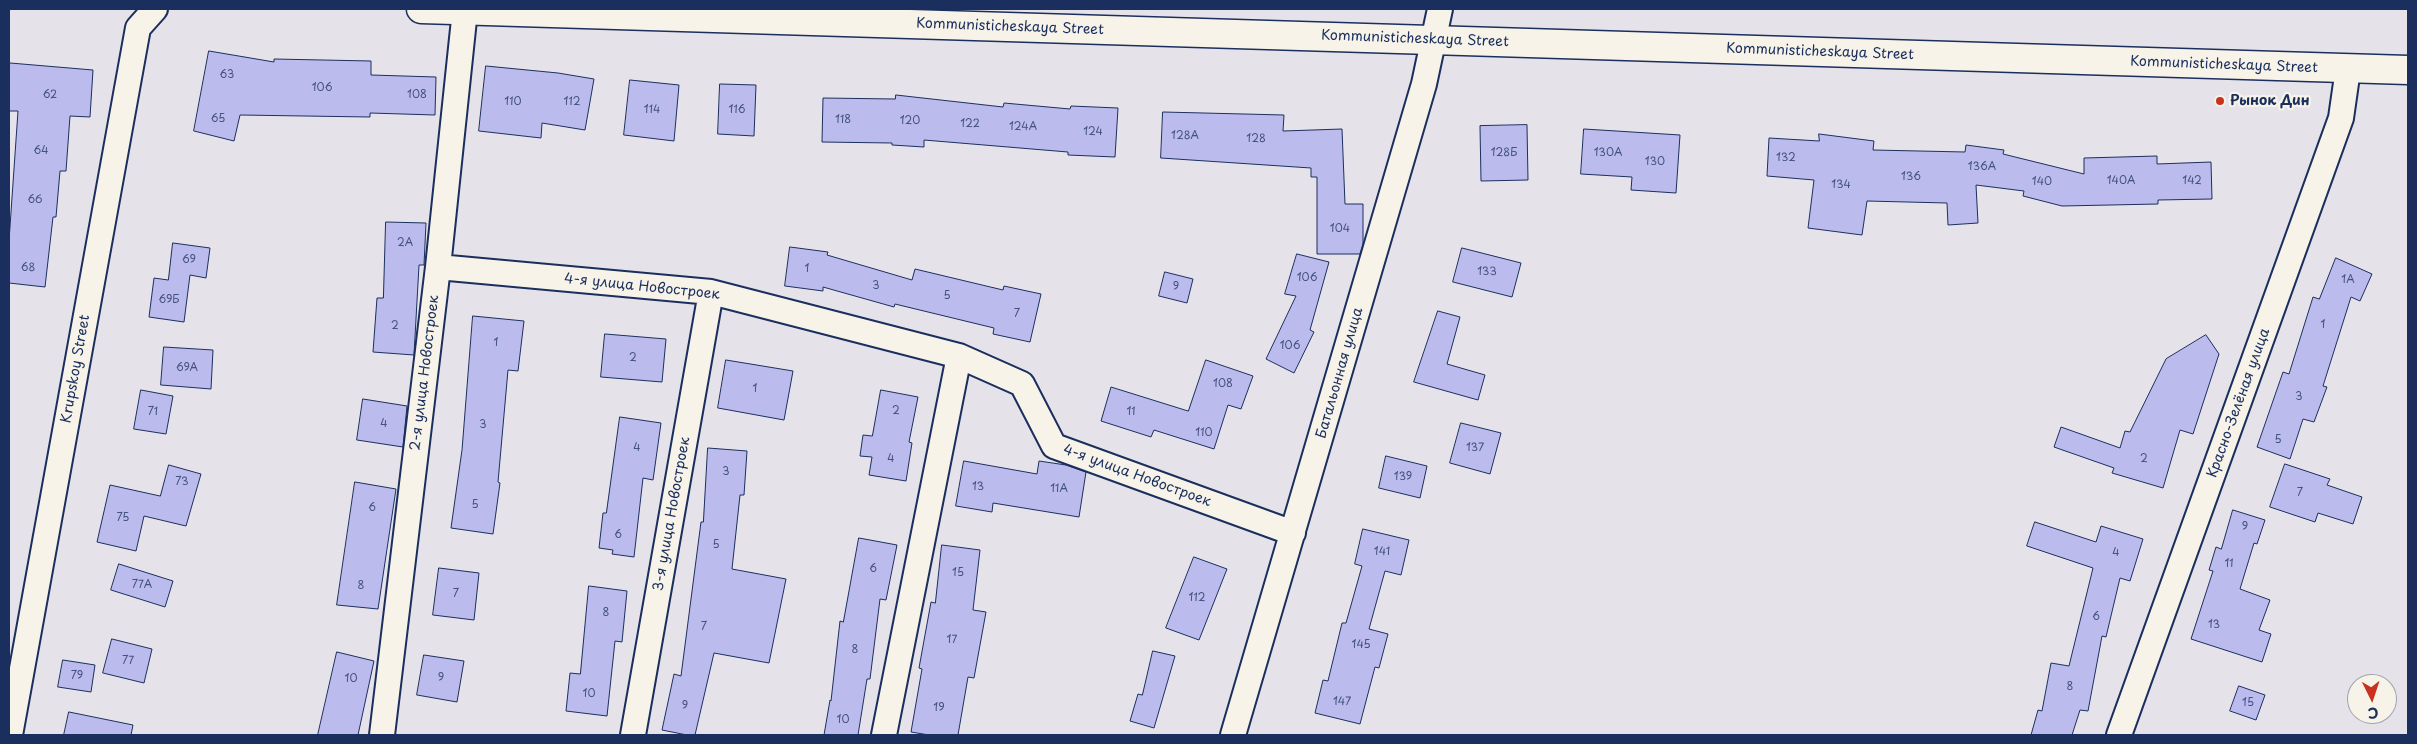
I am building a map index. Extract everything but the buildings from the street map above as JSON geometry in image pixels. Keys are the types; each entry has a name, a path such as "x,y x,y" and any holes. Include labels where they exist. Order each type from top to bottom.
{"main road":[{"name":"Kommunisticheskaya Street","path":"421,9 2408,70"}],"street":[{"name":"Krupskoy Street","path":"10,735 138,28 155,9"},
{"name":"Батальонная улица","path":"1233,735 1424,84 1440,9"},
{"name":"2-я улица Новостроек","path":"382,735 438,267 465,10"},
{"name":"Красно-Зелёная улица","path":"2119,735 2341,118 2348,69"},
{"name":"4-я улица Новостроек","path":"438,267 711,292 959,356 1022,384 1054,446 1293,533"},
{"name":"3-я улица Новостроек","path":"633,735 711,292"},
{"path":"884,735 959,356"}],"place":[{"name":"Рынок Дин","path":"2220,101"}]}
